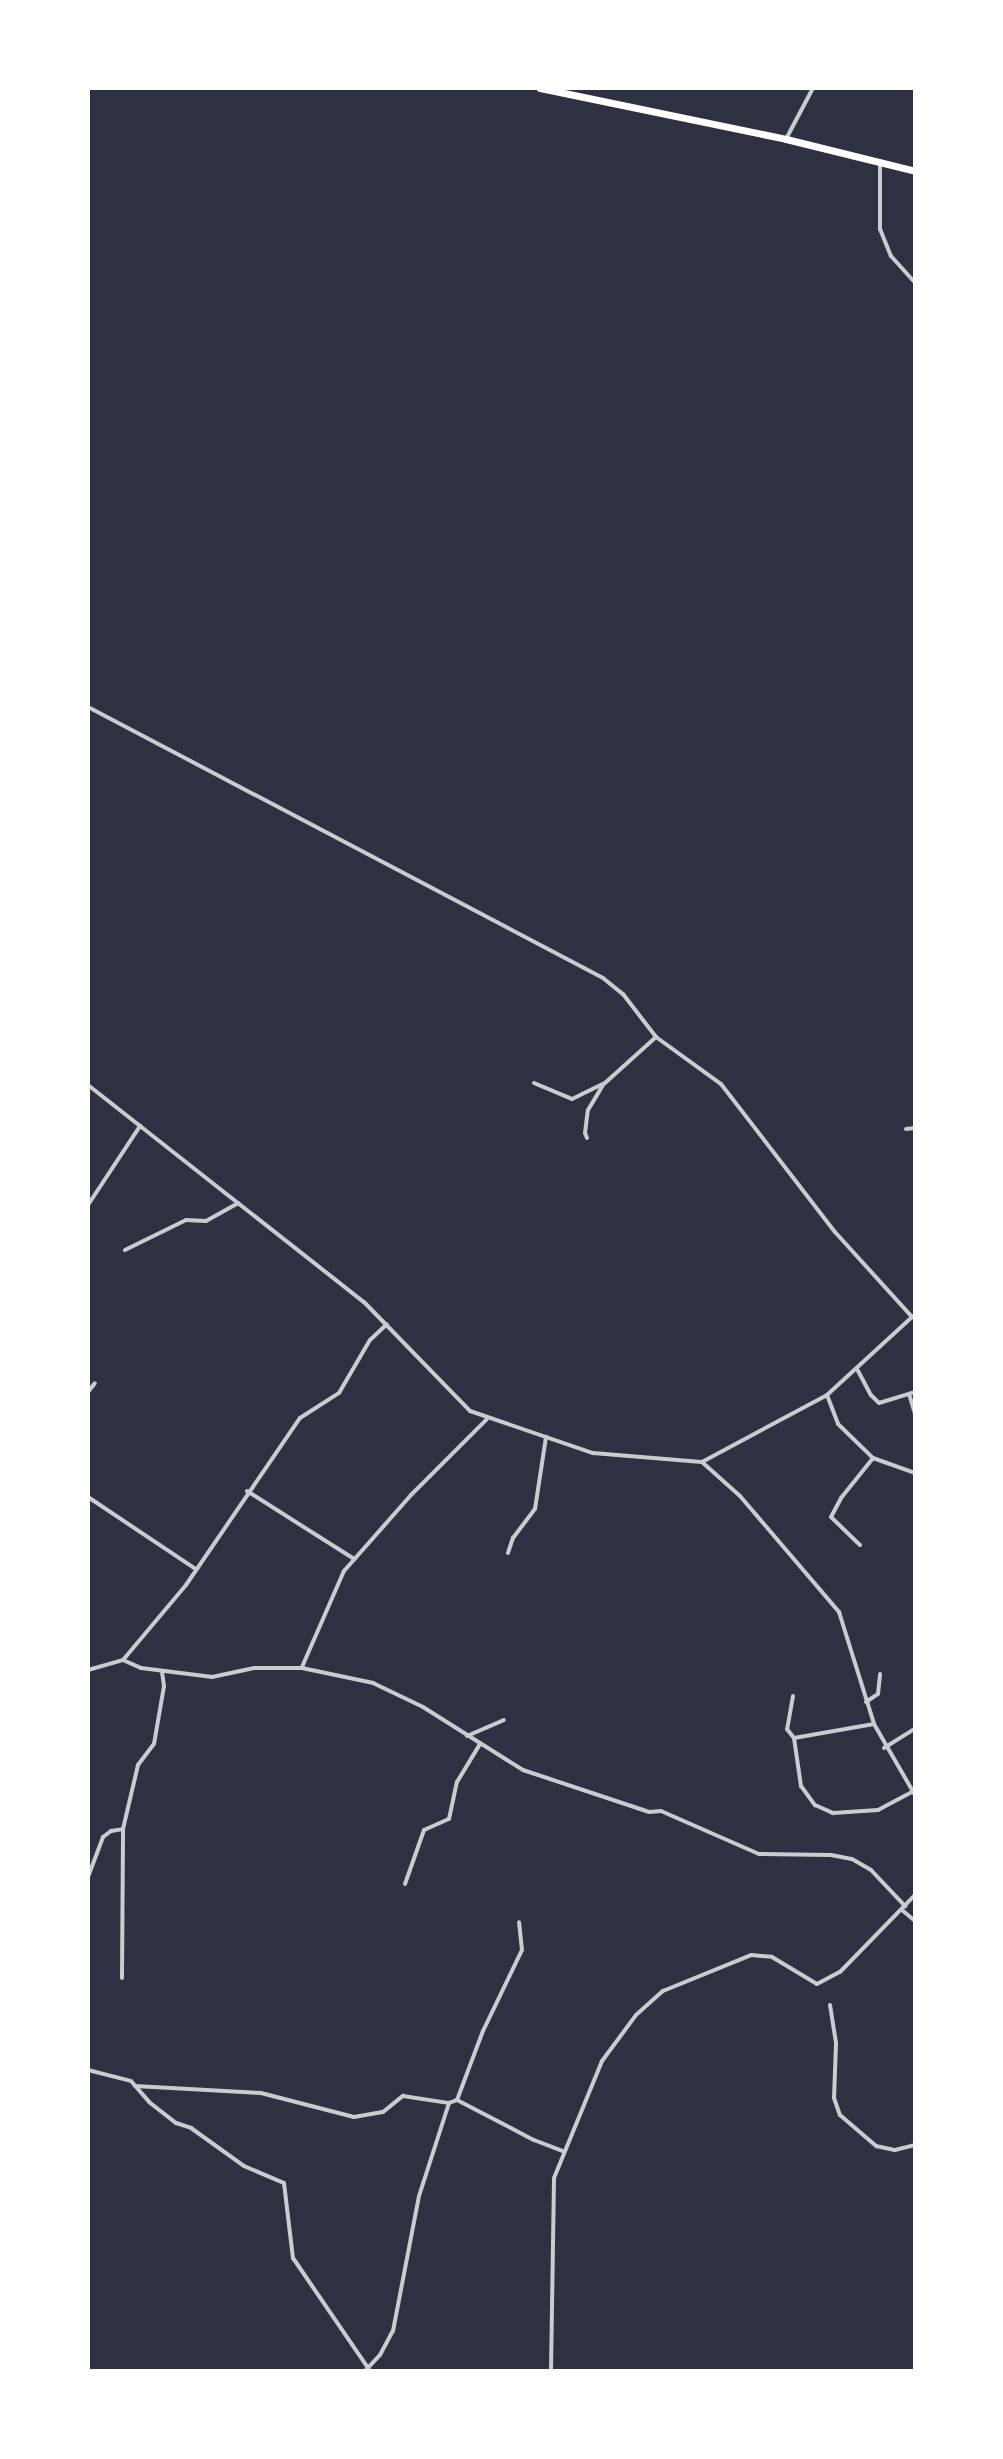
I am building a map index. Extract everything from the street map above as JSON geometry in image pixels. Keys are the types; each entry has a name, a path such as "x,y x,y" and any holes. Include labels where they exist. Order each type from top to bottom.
{"main road":[{"path":"540,88 786,139 915,171"}],"street":[{"path":"786,139 813,88"},
{"path":"880,160 880,229 891,256 915,283"},
{"path":"88,707 603,978 623,994 656,1037 721,1084 835,1232 913,1316 827,1395 702,1462 618,1458 487,1419 460,1404 433,1370 387,1324 88,1085"},
{"path":"587,1138 588,1110 605,1083 656,1037"},
{"path":"534,1083 572,1099 605,1083"},
{"path":"88,1205 140,1126"},
{"path":"906,1129 915,1128"},
{"path":"125,1250 186,1220 206,1221 238,1203"},
{"path":"123,1660 186,1585 194,1568 300,1418 339,1393 370,1340 387,1324"},
{"path":"857,1369 879,1403 915,1392"},
{"path":"88,1392 95,1383"},
{"path":"909,1394 915,1414"},
{"path":"827,1395 838,1424 873,1458 915,1473"},
{"path":"302,1668 302,1661 344,1571 487,1419"},
{"path":"508,1553 513,1538 533,1514 546,1437"},
{"path":"860,1545 831,1517 841,1498 873,1458"},
{"path":"702,1462 748,1505 839,1612 874,1724 884,1748 914,1793 878,1810 833,1813 815,1805 801,1786 794,1738 787,1729 793,1696"},
{"path":"247,1491 354,1559"},
{"path":"88,1497 194,1568"},
{"path":"89,1668 123,1660 162,1671 212,1677 254,1668 302,1668 373,1683 423,1707 523,1770 649,1812 661,1811 759,1854 852,1859 871,1870 915,1921"},
{"path":"122,1978 123,1829 138,1765 154,1744 164,1686 162,1671"},
{"path":"866,1702 878,1694 880,1674"},
{"path":"467,1736 504,1720"},
{"path":"794,1738 874,1724"},
{"path":"884,1748 915,1729"},
{"path":"405,1884 424,1830 449,1819 457,1782 480,1744"},
{"path":"88,1877 103,1837 111,1831 123,1829"},
{"path":"551,2371 554,2178 602,2061 636,2015 663,1991 751,1955 772,1957 817,1984 840,1972 915,1895"},
{"path":"457,2100 483,2031 522,1950 519,1922"},
{"path":"830,2005 836,2044 834,2098 840,2115 876,2146 895,2150 915,2145"},
{"path":"88,2070 103,2072 135,2086 176,2123 191,2128 244,2166 284,2183 293,2258 368,2370 393,2331 419,2196 449,2103"},
{"path":"135,2086 261,2093 354,2117 383,2112 403,2096 449,2103 457,2100 534,2140 563,2151"}]}
